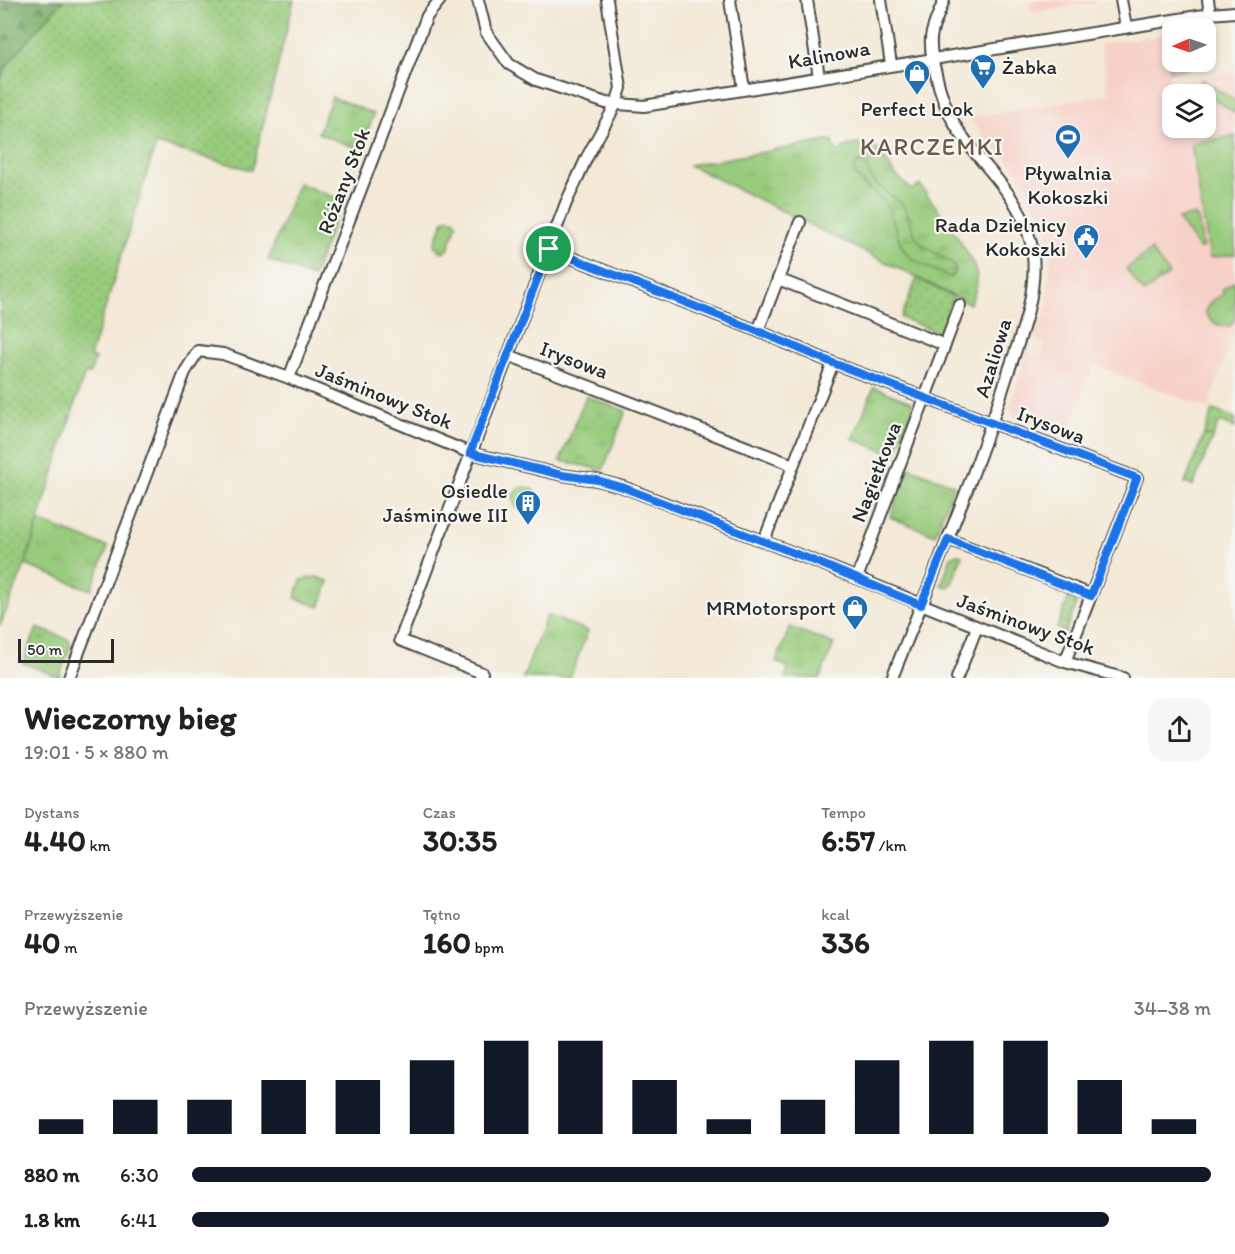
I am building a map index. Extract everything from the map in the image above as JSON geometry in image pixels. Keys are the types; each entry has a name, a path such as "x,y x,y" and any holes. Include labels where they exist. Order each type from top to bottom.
{"street":[{"name":"Różany Stok","path":"289,378 427,16 440,0"},
{"name":"Kalinowa","path":"478,0 486,32 509,64 536,80 606,103 644,106 891,64 1235,12"},
{"path":"480,678 482,673 400,640 549,249 587,157 616,104 621,88 606,0"},
{"path":"730,0 744,89"},
{"path":"807,0 819,77"},
{"path":"881,0 891,64"},
{"name":"Azaliowa","path":"892,678 993,424 1029,306 1033,277 1033,255 1026,223 1002,183 964,138 950,115 938,82 932,58 931,36 944,0"},
{"path":"1121,0 1126,27"},
{"path":"1208,0 1210,14"},
{"path":"758,331 800,222"},
{"name":"Irysowa","path":"549,249 833,363 1137,478 1065,662"},
{"path":"778,279 945,345"},
{"name":"Nagietkowa","path":"857,578 960,305"},
{"name":"Jaśminowy Stok","path":"69,678 185,372 198,351 223,354 289,378 470,453 622,487 764,541 1065,662 1123,678"},
{"name":"Irysowa","path":"508,355 793,465"},
{"path":"764,541 833,363"},
{"path":"948,539 1091,596"},
{"path":"957,678 977,627"}],"shaded area":[{"path":"1030,0 1096,0 1094,3 1032,13"},
{"path":"1162,35 1162,72 1168,72 1170,83 1235,72 1235,329 1208,408 1094,365 1066,437 1014,416 1010,407 1027,351 1040,356 1045,344 1032,336 1040,326 1048,301 1050,252 1044,223 1026,184 1009,161 985,138 972,117 1109,94 1101,44"}],"green space":[{"path":"0,0 63,0 8,64 0,80"},
{"path":"63,0 294,0 252,170 156,144 90,357 95,359 90,374 86,373 83,378 25,565 0,626 0,80 8,64"},
{"path":"1202,79 1210,84 1198,84"},
{"path":"1216,88 1235,101 1235,113 1216,100"},
{"path":"332,97 374,114 361,150 318,133"},
{"path":"1235,136 1235,254 1210,258 1191,143"},
{"path":"833,140 833,146 838,152 847,146 858,144 880,150 893,172 912,190 920,185 969,255 977,277 970,304 689,165"},
{"path":"858,162 868,168 872,179 878,186 903,206 918,240 956,268 951,277 909,256 899,239 887,206 859,180 854,168"},
{"path":"298,183 342,200 313,277 268,260"},
{"path":"1195,215 1198,219 1203,247 1199,249 1178,219"},
{"path":"449,218 455,220 457,224 448,250 443,252 434,245 444,220"},
{"path":"1151,250 1169,274 1144,293 1126,269"},
{"path":"917,278 953,297 942,330 937,332 901,318"},
{"path":"1235,281 1235,319 1230,326 1214,323 1205,311 1211,301 1223,295 1222,289"},
{"path":"874,387 911,402 913,407 895,455 853,439"},
{"path":"586,396 626,411 603,470 560,461"},
{"path":"1213,410 1235,418 1235,428 1219,422 1213,437 1204,434"},
{"path":"1204,434 1213,437 1193,486 1185,483"},
{"path":"909,467 954,485 935,535 890,517"},
{"path":"525,487 534,490 537,499 534,508 525,511 516,508 513,499 516,490"},
{"path":"39,521 108,547 91,590 25,565"},
{"path":"962,555 952,584 948,587 941,585 951,557"},
{"path":"316,577 329,581 320,607 295,598 301,580"},
{"path":"1069,597 1075,601 1076,606 1065,633 1057,628"},
{"path":"547,615 588,631 570,678 523,678"},
{"path":"790,627 834,644 820,678 785,678 789,667 776,662"},
{"path":"37,628 68,639 71,645 59,677 23,663"}],"place":[{"name":"Żabka","path":"983,90"},
{"name":"Perfect Look","path":"917,96"},
{"name":"Pływalnia Kokoszki","path":"1068,160"},
{"name":"Rada Dzielnicy Kokoszki","path":"1086,260"},
{"name":"Osiedle Jaśminowe III","path":"528,526"},
{"name":"MRMotorsport","path":"855,631"}],"district":[{"name":"KARCZEMKI","path":"932,147"}],"route":[{"path":"549,249 833,363 1137,478 1091,596 948,539 921,605 807,558 622,487 470,453 549,249"}]}
